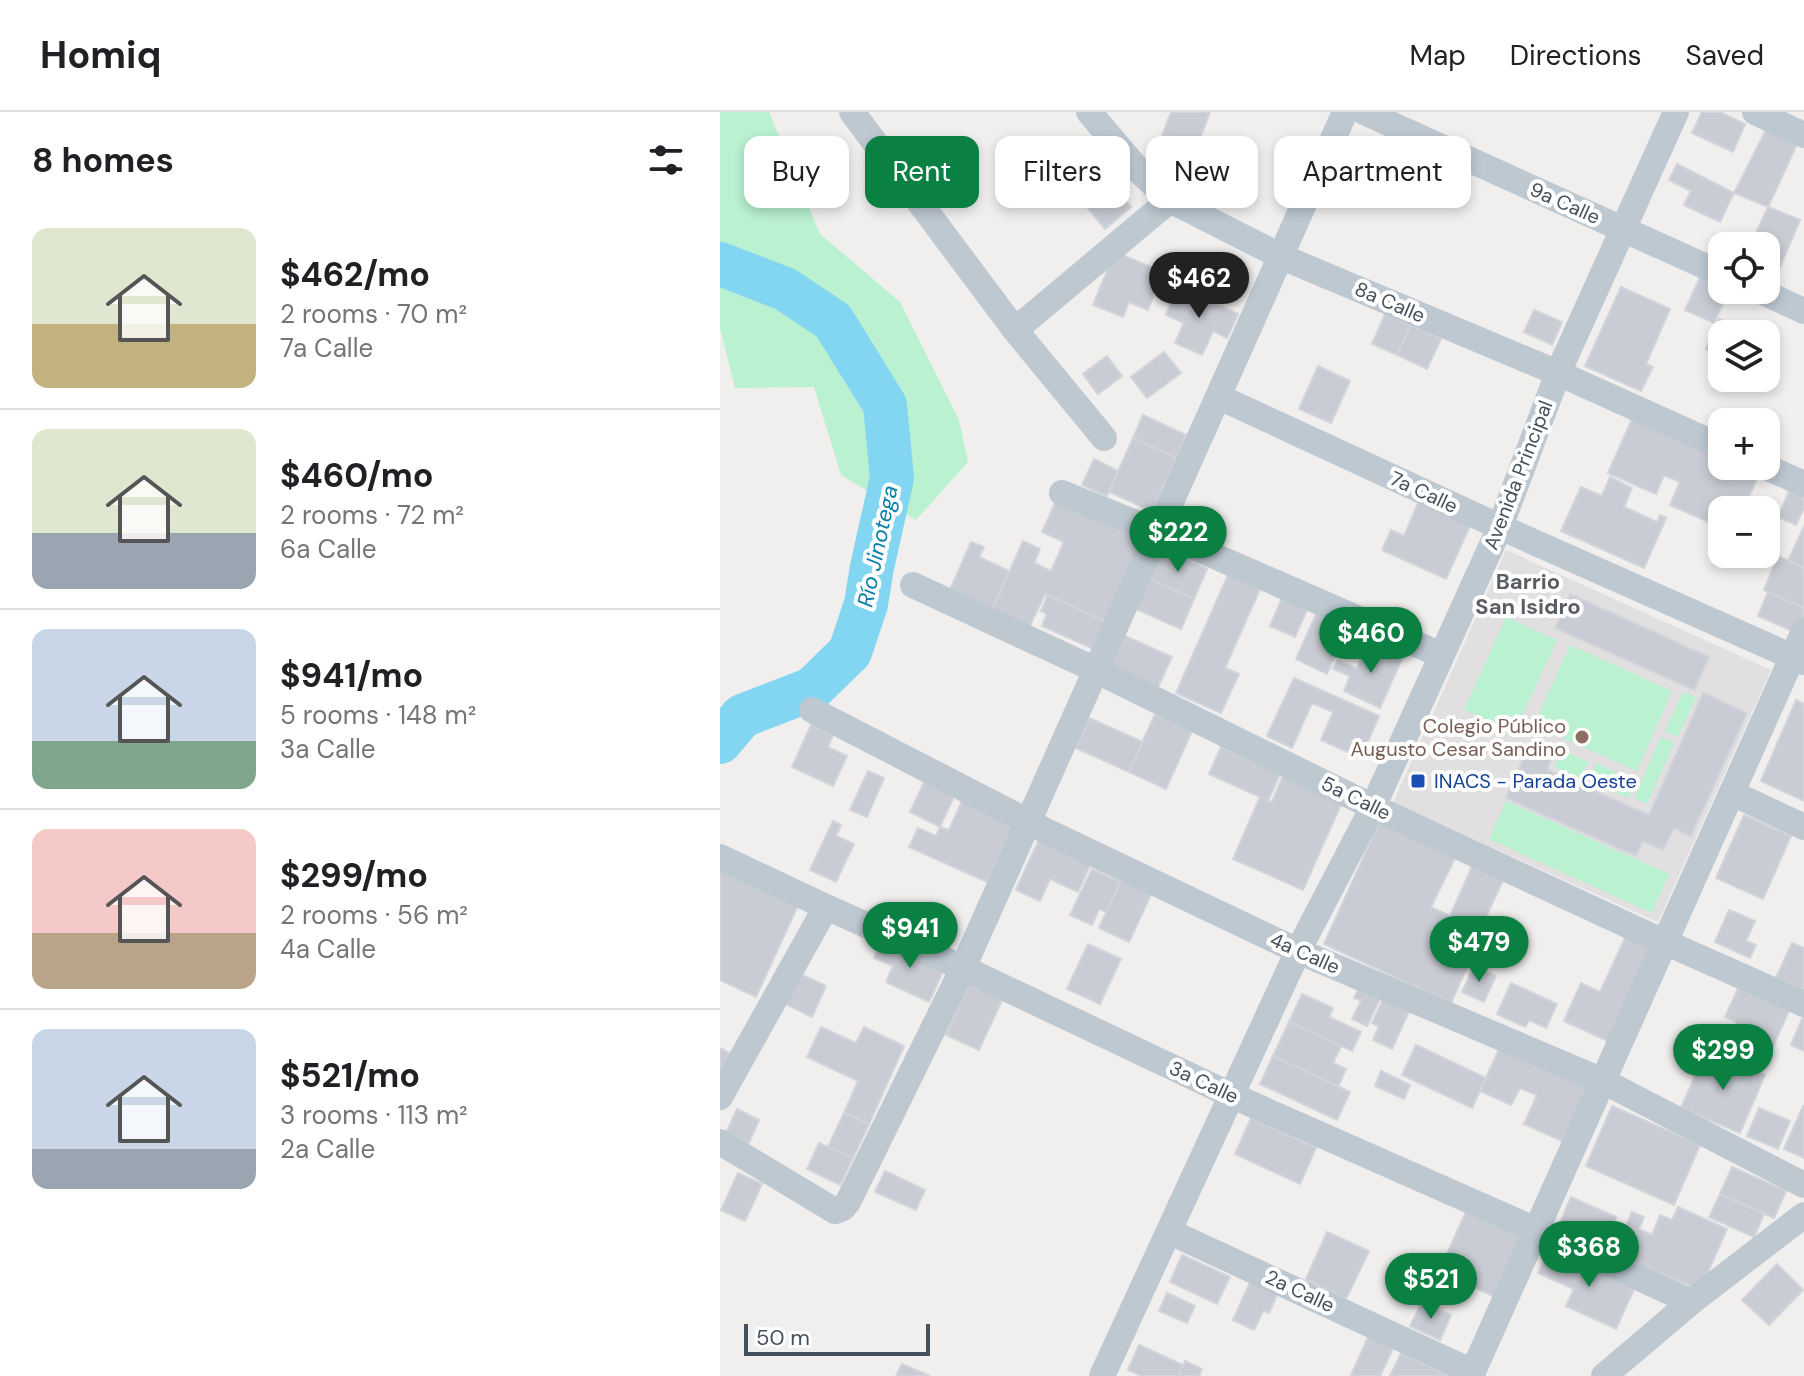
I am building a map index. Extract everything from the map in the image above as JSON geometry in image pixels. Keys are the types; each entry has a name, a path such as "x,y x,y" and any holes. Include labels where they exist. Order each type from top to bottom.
{"street":[{"path":"852,112 1015,330 1104,438"},
{"name":"8a Calle","path":"1089,112 1146,178"},
{"path":"720,1142 835,1211 848,1202 963,968 1345,112"},
{"name":"9a Calle","path":"1364,112 1708,268"},
{"name":"Avenida Principal","path":"1102,1376 1298,951 1373,807 1500,527 1558,373 1676,112"},
{"path":"1755,112 1804,135"},
{"path":"1015,330 1160,208"},
{"name":"8a Calle","path":"1186,208 1282,257 1558,373 1708,441"},
{"path":"1780,300 1804,311"},
{"name":"7a Calle","path":"1219,397 1798,660"},
{"path":"1780,473 1804,484"},
{"path":"1062,493 1158,531 1441,655"},
{"name":"5a Calle","path":"913,585 1096,670 1373,807 1804,1004"},
{"path":"1472,1374 1732,793 1798,660 1804,631"},
{"name":"4a Calle","path":"812,710 1029,823 1298,951 1603,1081 1804,1185"},
{"path":"1732,793 1804,827"},
{"name":"3a Calle","path":"720,857 1233,1096 1691,1302"},
{"path":"720,1097 826,907"},
{"path":"1604,1376 1691,1302 1804,1215"},
{"name":"2a Calle","path":"1170,1232 1472,1374"}],"shaded area":[{"name":"Colegio Público Augusto Cesar Sandino","path":"1506,550 1771,670 1658,922 1393,803"}],"green space":[{"path":"720,112 769,112 779,136 744,136 744,208 809,208 820,234 900,302 959,420 968,462 916,520 841,475 814,387 735,388 720,328"},
{"path":"1506,617 1557,640 1515,732 1464,710"},
{"path":"1570,645 1672,691 1637,771 1534,725"},
{"path":"1683,692 1696,697 1678,737 1665,731"},
{"path":"1661,737 1674,743 1647,804 1634,798"},
{"path":"1562,750 1588,762 1580,778 1554,767"},
{"path":"1596,763 1635,781 1628,798 1589,780"},
{"path":"1506,801 1669,874 1652,913 1489,839"}],"building":[{"path":"1171,112 1210,112 1201,136 1162,136"},
{"path":"1702,112 1720,112 1745,124 1733,152 1692,133"},
{"path":"1767,128 1798,142 1768,207 1734,193"},
{"path":"1677,164 1734,193 1720,222 1684,205 1691,191 1669,180"},
{"path":"1768,207 1800,220 1780,267 1780,232 1756,232"},
{"path":"1088,208 1130,208 1105,229"},
{"path":"1115,252 1163,272 1148,310 1129,302 1123,317 1093,305"},
{"path":"1701,275 1708,278 1708,304 1723,304 1715,320 1708,320 1685,310"},
{"path":"1178,287 1238,314 1227,338 1213,331 1202,355 1175,343 1184,323 1166,315"},
{"path":"1621,287 1670,309 1646,364 1653,367 1641,391 1585,366"},
{"path":"1534,310 1562,322 1552,345 1524,332"},
{"path":"1385,314 1411,325 1397,355 1372,344"},
{"path":"1411,325 1441,339 1427,369 1397,355"},
{"path":"1164,352 1181,373 1147,398 1131,377"},
{"path":"1107,356 1122,376 1098,394 1083,374"},
{"path":"1318,366 1350,381 1331,423 1299,409"},
{"path":"1143,415 1186,435 1176,458 1133,438"},
{"path":"1633,417 1708,451 1708,480 1756,480 1749,496 1708,496 1708,522 1670,505 1680,482 1664,475 1656,494 1608,473"},
{"path":"1133,438 1176,458 1152,511 1109,492"},
{"path":"1094,459 1118,471 1107,496 1082,485"},
{"path":"1610,477 1632,488 1624,507 1657,522 1660,515 1666,518 1644,568 1561,531 1581,487 1602,496"},
{"path":"1789,491 1804,497 1804,508 1796,525 1780,518"},
{"path":"1422,494 1474,517 1446,579 1382,550 1391,530 1404,536"},
{"path":"1057,499 1146,539 1108,623 1045,594 1027,632 990,615 1023,541 1040,549 1034,563 1051,571 1064,542 1042,532"},
{"path":"1804,526 1804,568 1788,561"},
{"path":"971,542 984,547 979,557 1009,571 992,609 950,590"},
{"path":"1163,549 1207,569 1194,599 1150,579"},
{"path":"1780,557 1804,568 1804,608 1764,590 1773,568 1780,568"},
{"path":"1228,575 1260,589 1225,668 1239,674 1221,713 1176,693"},
{"path":"1150,579 1194,599 1181,629 1136,609"},
{"path":"1768,592 1804,608 1804,622 1799,634 1758,616"},
{"path":"1570,594 1709,657 1694,690 1555,628"},
{"path":"1048,595 1108,623 1096,650 1042,626 1047,614 1041,611"},
{"path":"1282,598 1307,610 1295,637 1270,626"},
{"path":"1316,614 1347,628 1327,674 1296,659"},
{"path":"1125,636 1172,657 1157,689 1110,668"},
{"path":"1368,644 1402,659 1380,708 1344,691 1350,676 1333,669 1337,660 1357,669"},
{"path":"1294,678 1379,716 1361,758 1321,740 1333,712 1312,703 1292,748 1267,736"},
{"path":"1703,693 1747,713 1691,836 1674,828 1663,850 1643,841 1636,856 1506,798 1532,739 1555,750 1547,770 1649,815"},
{"path":"1796,700 1804,704 1804,801 1761,781"},
{"path":"1155,714 1192,731 1166,789 1129,772"},
{"path":"1089,718 1143,742 1129,772 1076,748"},
{"path":"811,725 833,735 828,747 847,756 833,786 792,767"},
{"path":"1221,747 1280,774 1268,801 1272,802 1284,773 1343,800 1303,890 1233,859 1260,797 1209,774"},
{"path":"868,771 884,778 867,817 850,810"},
{"path":"926,778 956,792 940,827 910,812"},
{"path":"962,801 1014,824 987,882 909,847 918,828 936,836 940,827 949,830"},
{"path":"1744,815 1791,836 1763,899 1716,878"},
{"path":"833,821 841,825 836,836 854,844 836,882 810,870"},
{"path":"1379,823 1455,858 1431,907 1450,916 1436,945 1470,960 1451,1003 1324,944"},
{"path":"1040,837 1092,861 1078,892 1050,879 1040,901 1016,890"},
{"path":"1474,862 1505,876 1480,930 1450,916"},
{"path":"720,864 800,901 756,997 720,980"},
{"path":"1092,869 1120,882 1107,912 1099,909 1092,925 1070,915"},
{"path":"1124,874 1154,888 1129,942 1099,928"},
{"path":"1729,910 1755,921 1746,941 1756,945 1750,958 1715,942"},
{"path":"1626,936 1657,951 1614,1044 1564,1021 1581,983 1600,992"},
{"path":"883,938 945,967 929,1002 886,982 893,966 874,958"},
{"path":"1792,943 1804,948 1804,990 1776,978"},
{"path":"1088,944 1121,959 1100,1004 1067,989"},
{"path":"1474,966 1496,976 1484,1002 1462,992"},
{"path":"798,973 826,986 812,1017 784,1003"},
{"path":"1362,982 1383,992 1367,1026 1352,1019 1361,1001 1354,998"},
{"path":"1511,983 1557,1004 1546,1028 1529,1020 1525,1027 1497,1014"},
{"path":"1740,984 1791,1006 1767,1060 1728,1043 1737,1022 1725,1017"},
{"path":"969,985 1002,1000 979,1050 946,1035"},
{"path":"1302,994 1333,1008 1329,1017 1361,1032 1352,1051 1289,1022"},
{"path":"1385,995 1411,1007 1392,1049 1373,1040 1379,1026 1372,1023"},
{"path":"1804,1014 1804,1051 1791,1045"},
{"path":"1289,1022 1341,1046 1333,1063 1346,1069 1338,1087 1273,1056"},
{"path":"821,1027 856,1043 864,1027 904,1046 869,1124 844,1113 858,1081 807,1057"},
{"path":"1416,1045 1486,1078 1472,1108 1402,1075"},
{"path":"1500,1047 1591,1088 1566,1143 1524,1124 1537,1095 1520,1088 1511,1105 1480,1091"},
{"path":"720,1048 729,1053 720,1072"},
{"path":"1706,1050 1765,1075 1740,1133 1681,1108"},
{"path":"1273,1056 1350,1092 1337,1120 1260,1084"},
{"path":"1381,1071 1410,1085 1404,1099 1375,1086"},
{"path":"1612,1106 1700,1145 1674,1205 1586,1166"},
{"path":"1804,1106 1804,1158 1784,1149"},
{"path":"1759,1108 1790,1121 1778,1149 1747,1136"},
{"path":"737,1109 759,1120 749,1143 726,1133"},
{"path":"844,1113 869,1124 853,1158 828,1147"},
{"path":"1251,1118 1316,1148 1300,1184 1235,1154"},
{"path":"819,1143 853,1158 840,1185 807,1169"},
{"path":"1732,1167 1786,1191 1774,1218 1720,1194"},
{"path":"885,1171 925,1190 916,1210 875,1192"},
{"path":"738,1173 762,1184 745,1221 721,1210"},
{"path":"1720,1194 1764,1214 1754,1237 1709,1217"},
{"path":"1571,1197 1616,1217 1605,1243 1560,1223"},
{"path":"1678,1207 1727,1229 1700,1290 1614,1253 1632,1212 1644,1217 1639,1229 1652,1235 1660,1215 1672,1220"},
{"path":"1466,1212 1524,1238 1497,1298 1439,1271"},
{"path":"1327,1232 1369,1251 1346,1299 1306,1279"},
{"path":"1549,1250 1634,1289 1616,1329 1566,1306 1574,1289 1538,1273"},
{"path":"1182,1255 1230,1277 1217,1304 1170,1282"},
{"path":"1777,1264 1803,1290 1769,1325 1742,1300"},
{"path":"1251,1280 1278,1293 1269,1313 1263,1311 1254,1330 1233,1320"},
{"path":"1167,1293 1195,1306 1187,1323 1159,1311"},
{"path":"1422,1302 1451,1315 1440,1340 1410,1326"},
{"path":"1369,1335 1394,1346 1380,1376 1353,1376 1351,1375"},
{"path":"1139,1345 1183,1365 1178,1376 1142,1376 1128,1370"},
{"path":"1401,1353 1450,1376 1390,1376"},
{"path":"1185,1361 1202,1369 1199,1376 1178,1376"},
{"path":"902,1364 930,1376 896,1376"}],"waterway":[{"name":"Río Jinotega","path":"720,264 785,289 833,321 885,405 892,478 866,604 850,652 812,689 742,716 720,742"}],"place":[{"name":"Colegio Público Augusto Cesar Sandino","path":"1582,737"},
{"name":"INACS - Parada Oeste","path":"1418,781"}],"district":[{"name":"Barrio San Isidro","path":"1528,594"}]}
